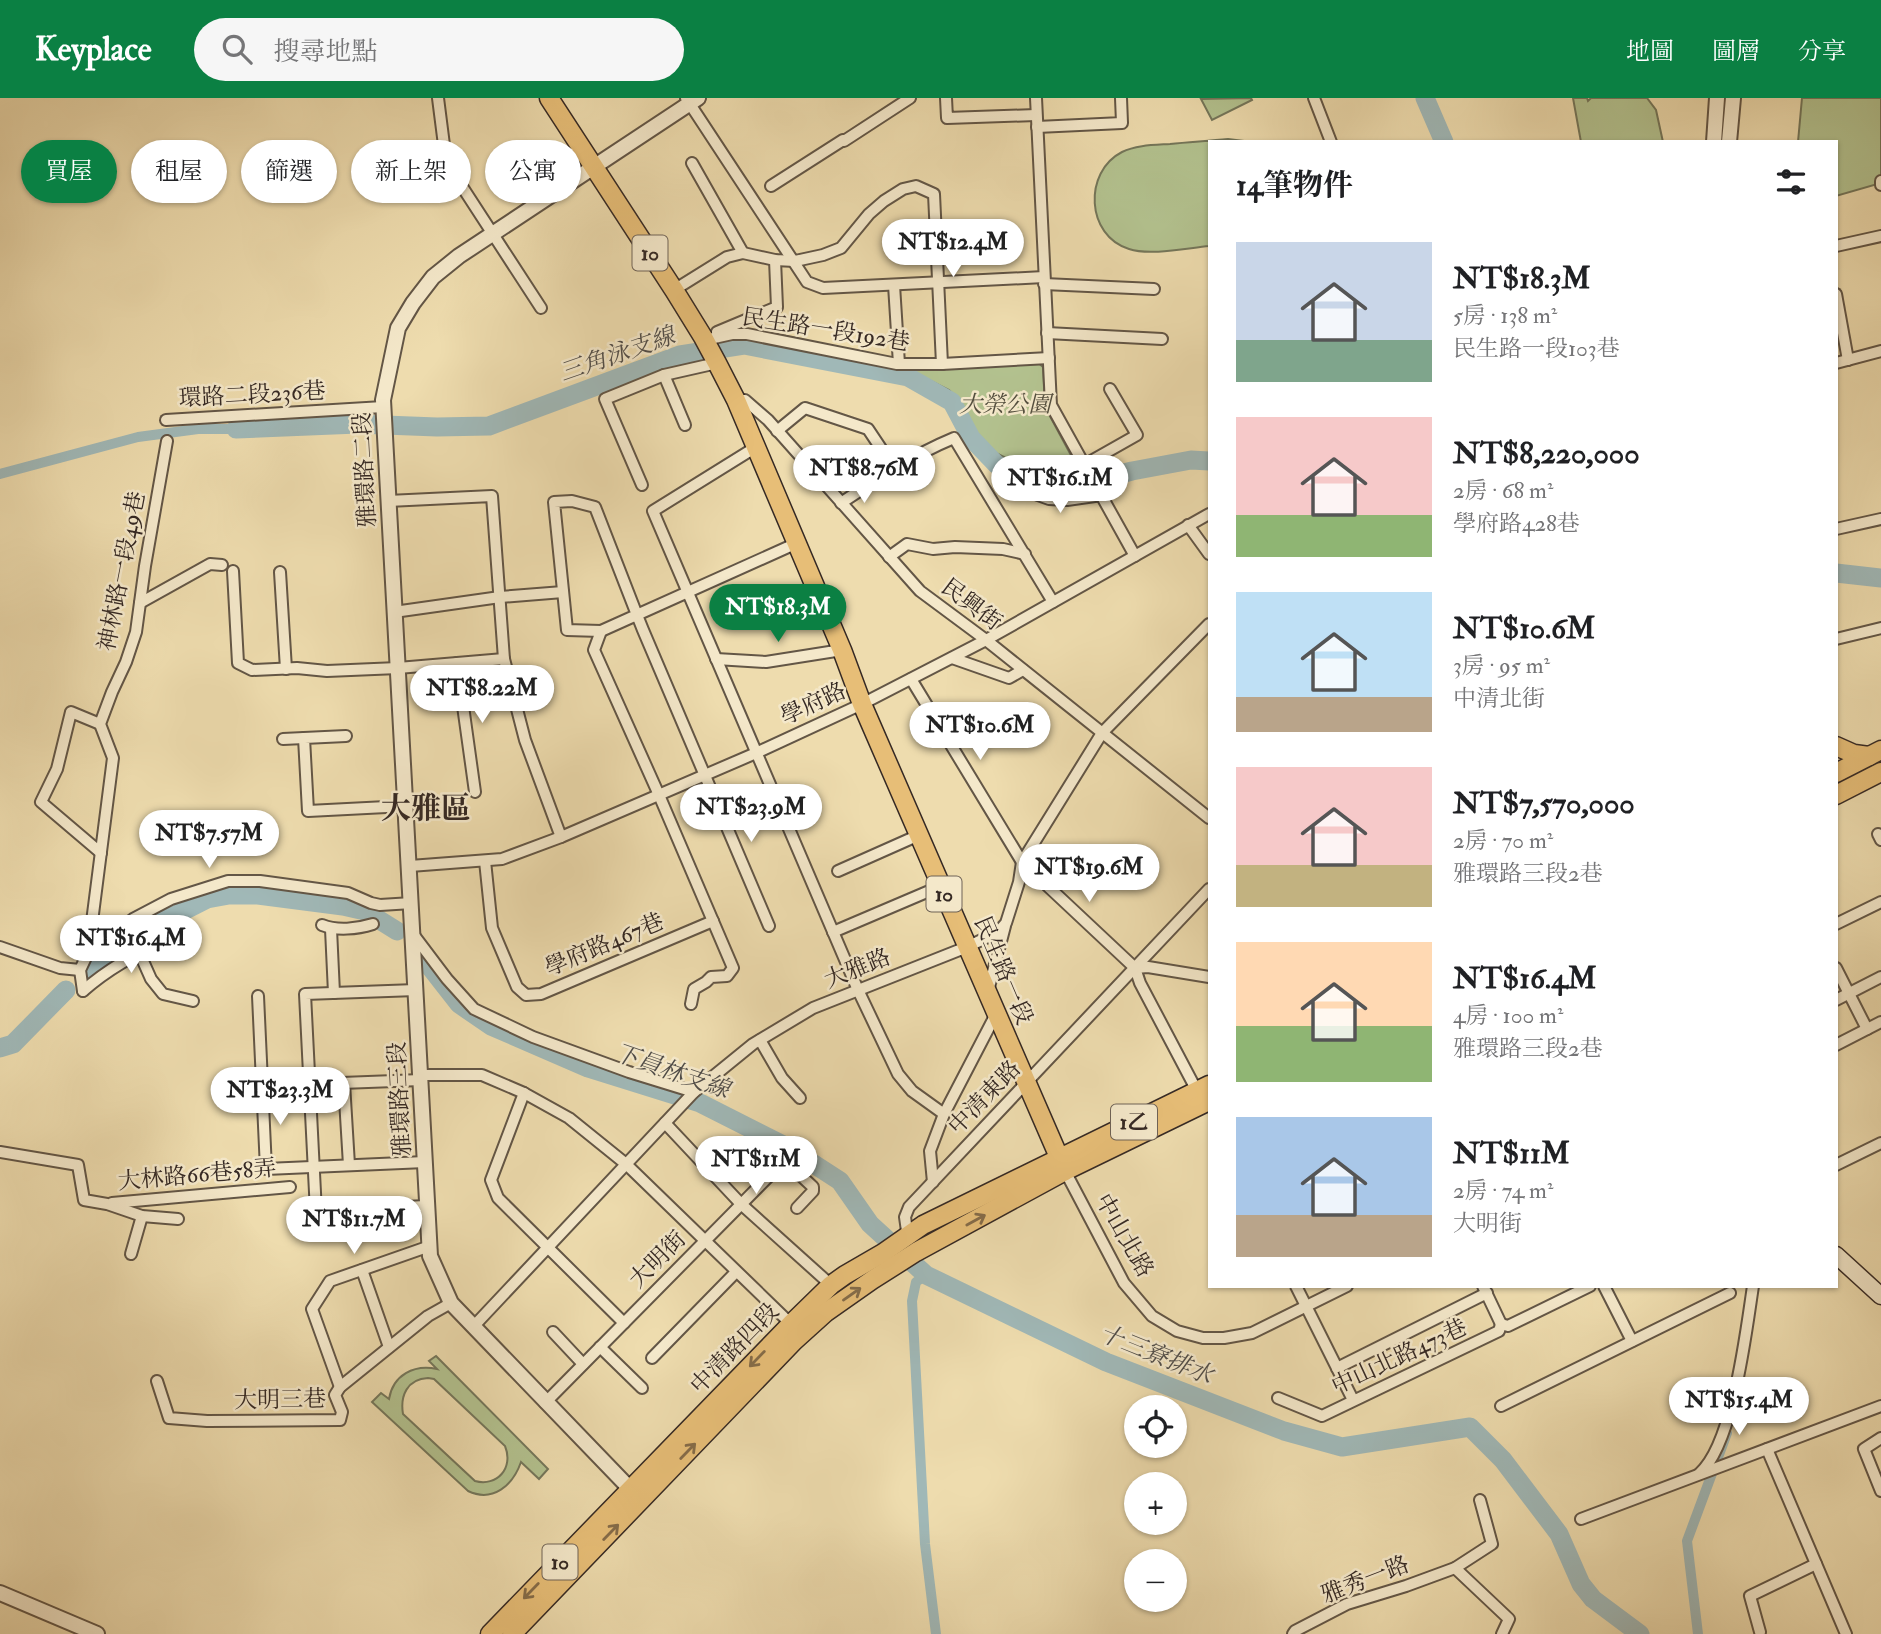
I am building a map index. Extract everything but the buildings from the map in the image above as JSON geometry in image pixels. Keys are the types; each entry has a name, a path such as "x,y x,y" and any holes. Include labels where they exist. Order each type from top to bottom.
{"main road":[{"name":"10","path":"549,98 674,290 717,363"},
{"name":"民生路一段","path":"717,363 736,400 842,650 862,704 1062,1165"},
{"path":"1838,748 1854,754 1875,753"},
{"path":"1838,772 1875,753"},
{"path":"1838,794 1881,772"},
{"name":"1乙","path":"1062,1165 1205,1092"},
{"name":"中清路四段","path":"490,1634 825,1312 907,1250 923,1225 1062,1165"},
{"name":"中清路四段","path":"512,1634 791,1324 831,1285 883,1252 907,1250"},
{"path":"1838,1257 1881,1296"}],"street":[{"path":"438,98 450,168 541,307"},
{"path":"771,186 909,98"},
{"path":"946,98 947,118 1122,122 1121,98"},
{"path":"1036,98 1051,405 1135,556"},
{"path":"1314,98 1330,140"},
{"path":"1714,140 1717,98"},
{"path":"1729,140 1733,98"},
{"path":"691,100 807,282 823,288 1044,281 1154,289"},
{"name":"雅環路二段","path":"410,866 383,410 398,328 433,277 459,256 691,100"},
{"path":"692,163 743,253"},
{"path":"674,290 727,257 743,253 795,261 823,255 841,247 884,201 903,189 916,187 934,194 942,364"},
{"path":"1838,246 1881,236"},
{"path":"704,339 777,307 775,260"},
{"path":"894,285 898,364"},
{"path":"1838,305 1848,360"},
{"path":"1047,333 1162,339"},
{"name":"民生路一段192巷","path":"704,339 747,334 898,364 1049,358"},
{"path":"1838,362 1881,351"},
{"path":"642,485 606,399 664,375 717,363"},
{"path":"664,375 685,425"},
{"path":"1086,467 1137,435 1110,389"},
{"name":"民興街","path":"736,400 745,400 777,431 920,591 986,640 1208,817"},
{"path":"777,431 805,408 868,429 894,468"},
{"name":"環路二段236巷","path":"166,419 383,410"},
{"path":"841,503 894,468 954,438 1053,602"},
{"name":"神林路一段49巷","path":"100,723 136,632 167,442"},
{"path":"756,447 653,511 858,990 898,1074 912,1091 944,1114"},
{"path":"1024,490 1049,499 1067,500 1100,493"},
{"path":"388,501 492,496 504,659 526,740 561,837"},
{"path":"769,926 637,615 595,506 572,501 554,502 567,630 601,631 637,615 687,592 797,543"},
{"name":"學府路","path":"410,866 502,859 561,837 705,775 862,704 952,658 1208,515"},
{"path":"1838,526 1881,519"},
{"path":"1188,525 1208,553"},
{"path":"889,557 907,544 933,549 1003,549 1026,554"},
{"path":"140,603 210,564 222,565"},
{"path":"233,571 238,663 252,670 398,668 504,659"},
{"path":"280,572 286,669"},
{"path":"394,612 500,597 563,592"},
{"path":"988,994 1022,862 1102,733 1208,625"},
{"path":"1838,639 1881,628"},
{"path":"601,631 594,650 733,968 727,976 711,977 694,989 691,1004"},
{"path":"716,659 766,662 842,650"},
{"path":"952,658 1009,678 1023,670"},
{"path":"457,663 475,792"},
{"path":"911,679 1022,862 1135,968 1140,984 1205,1092"},
{"path":"101,853 41,802 57,769 71,712 100,723 113,758 101,853 88,953 80,970 83,991 102,974 139,952 168,940"},
{"path":"283,739 346,736"},
{"path":"304,738 308,811 406,807"},
{"path":"838,871 919,835"},
{"name":"學府路467巷","path":"485,861 492,928 517,986 526,995 541,994 713,921"},
{"name":"雅環路三段","path":"410,866 430,1256 450,1303 635,1495"},
{"path":"88,953 132,919 171,899 228,881 260,881 348,893 380,905 412,903"},
{"path":"834,932 941,886"},
{"name":"中清東路","path":"907,1250 905,1217 909,1207 1208,890"},
{"path":"1838,923 1881,902"},
{"name":"大雅路","path":"473,1327 694,1092 727,1064 760,1040 813,1008 967,947 998,932 1006,923"},
{"path":"334,993 326,927 363,927 373,924"},
{"path":"413,934 474,1009 533,1037 694,1092"},
{"path":"0,947 60,968 80,970"},
{"path":"139,952 151,979 163,994 193,1001"},
{"path":"1135,968 1148,967 1208,977"},
{"path":"1838,972 1867,1029"},
{"path":"1838,999 1881,977"},
{"path":"317,1232 305,994 416,983"},
{"path":"258,996 266,1169 425,1161"},
{"path":"933,1182 930,1151 944,1114 996,1014"},
{"path":"1838,1044 1881,1022"},
{"path":"760,1040 782,1078 800,1098"},
{"path":"262,1086 482,1075 524,1093 569,1118 626,1164 791,1324"},
{"path":"344,1083 349,1165"},
{"path":"524,1093 491,1180 498,1198 624,1323"},
{"path":"665,1123 741,1204 831,1285"},
{"path":"1838,1164 1881,1143"},
{"name":"大林路66巷58弄","path":"0,1152 78,1165 84,1199 142,1216 178,1219"},
{"name":"大明街","path":"545,1403 782,1163 813,1187 813,1191 797,1208"},
{"name":"中山北路","path":"1062,1165 1124,1283 1152,1316 1177,1331 1203,1338 1224,1338 1252,1333 1343,1288"},
{"name":"大林路66巷58弄","path":"107,1204 290,1187"},
{"path":"356,1209 428,1206"},
{"name":"大林路66巷58弄","path":"131,1254 142,1216"},
{"path":"340,1387 312,1309 330,1281 430,1246"},
{"path":"362,1270 389,1347"},
{"path":"652,1358 736,1272"},
{"path":"1297,1288 1353,1401"},
{"path":"1501,1324 1508,1326 1586,1288"},
{"path":"1605,1288 1632,1341"},
{"path":"1703,1474 1722,1437 1738,1374 1754,1288"},
{"name":"中山北路473巷","path":"1278,1398 1322,1416 1499,1331 1501,1324 1485,1290 1337,1368"},
{"path":"1501,1405 1730,1293"},
{"name":"大明三巷","path":"157,1381 169,1418 207,1421 340,1420 342,1412 335,1395 340,1387 428,1316 450,1303"},
{"path":"552,1332 583,1364"},
{"path":"600,1347 642,1388"},
{"path":"1581,1519 1881,1406"},
{"path":"1881,1438 1864,1449 1881,1491"},
{"path":"1767,1449 1846,1634"},
{"name":"雅秀一路","path":"1293,1634 1347,1604 1455,1568 1492,1544 1480,1500"},
{"path":"1760,1632 1750,1596 1816,1564"},
{"path":"1455,1568 1509,1619 1502,1634"},
{"path":"0,1593 97,1634"}],"green space":[{"path":"1573,98 1587,98 1588,101 1591,98 1647,98 1656,110 1663,140 1581,140"},
{"path":"1802,98 1881,98 1881,183 1838,195 1838,140 1798,140"},
{"path":"1201,99 1252,100 1212,120"},
{"path":"1208,141 1208,246 1158,252 1138,251 1115,242 1104,231 1095,203 1101,174 1109,161 1122,152 1139,147"},
{"name":"大榮公園","path":"1036,361 1043,367 1045,407 1080,472 1043,477 996,453 976,432 959,400 949,390 899,365"},
{"path":"436,1356 548,1469 539,1479 521,1462 513,1478 501,1490 486,1495 468,1491 372,1402 381,1393 389,1399 395,1383 406,1373 420,1368 437,1369 429,1361","holes":["421,1379 434,1379 505,1446 507,1462 502,1474 497,1478 475,1481 403,1414 404,1395 410,1385"]}],"waterway":[{"path":"1425,98 1443,140"},
{"name":"三角泳支線","path":"236,429 358,424 489,426 680,355 744,345 908,377 952,402 971,438 996,464 1029,483 1067,488 1132,471 1191,460 1208,461"},
{"name":"三角泳支線","path":"0,474 138,437 198,429 236,429"},
{"path":"1838,573 1881,578"},
{"name":"下員林支線","path":"88,971 136,935 207,899 229,895 258,895 343,906 365,911 397,931"},
{"name":"十三寮排水","path":"423,958 459,1004 491,1026 588,1068 700,1103 789,1148 840,1181 870,1224 926,1275 1106,1362 1284,1431 1342,1447 1470,1427 1503,1460 1559,1534 1581,1584 1593,1599 1640,1634"},
{"name":"下員林支線","path":"0,1048 13,1044 66,990"},
{"name":"十三寮排水","path":"926,1275 916,1282 912,1301 925,1544 936,1634"},
{"path":"1698,1634 1687,1541 1727,1433"}],"district":[{"name":"大雅區","path":"426,808"}]}
